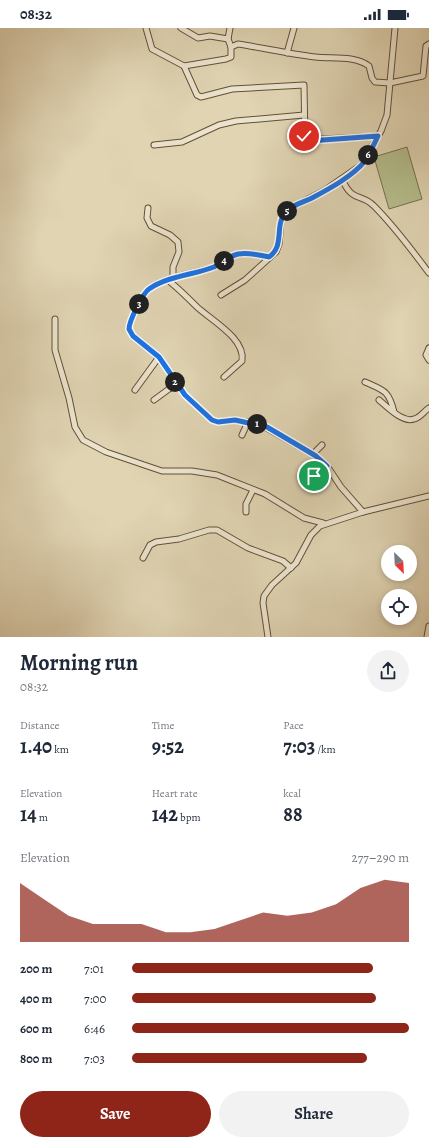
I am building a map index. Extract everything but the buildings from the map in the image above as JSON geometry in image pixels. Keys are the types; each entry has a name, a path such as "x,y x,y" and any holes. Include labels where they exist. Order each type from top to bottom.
{"street":[{"path":"146,28 148,38 154,52 184,66 231,57 231,47 228,39 230,28"},
{"path":"181,28 198,38 210,36 228,39"},
{"path":"287,53 294,28"},
{"path":"221,295 245,280 276,252 279,244 281,221 287,210 342,179 365,160 386,119 395,28"},
{"path":"231,47 238,44 287,53 362,62 370,66 372,78 376,82 390,83 423,76 426,46 429,44"},
{"path":"184,66 197,95 201,97 232,89 304,84 304,138 307,141 378,136"},
{"path":"154,145 182,142 220,125 236,121 304,116"},
{"path":"342,179 352,195 371,203 382,214 429,273"},
{"path":"148,208 147,218 151,226 170,235 178,242 179,252 173,267 171,280"},
{"path":"269,257 251,254 237,254 215,266 171,280 147,291 129,326 133,336 159,357 185,395 215,421 235,420 267,427 313,454 327,466 341,487 362,512"},
{"path":"171,280 196,306 224,328 239,348 242,354 242,362 224,376"},
{"path":"55,319 55,350 69,398 75,427 83,440 106,452 148,466 172,472 192,471 217,475 265,494 304,518 323,523"},
{"path":"429,348 426,355 429,360"},
{"path":"135,390 159,357"},
{"path":"365,382 384,389 390,398 394,412"},
{"path":"154,400 169,389 178,385"},
{"path":"379,400 394,412 411,420 418,418 429,408"},
{"path":"242,435 248,422"},
{"path":"313,454 322,445"},
{"path":"314,476 327,466"},
{"path":"246,512 246,504 253,490"},
{"path":"268,637 263,600 272,585 291,568 301,556 311,535 323,523 429,496"},
{"path":"143,558 150,545 156,542 179,539 209,530 217,530 248,548 283,561 291,568"},
{"path":"427,637 429,626"}],"green space":[{"path":"407,147 422,199 389,209 374,157"}],"route":[{"path":"304,136 305,140 309,141 319,139 378,136 365,160 356,170 325,190 287,210 281,221 279,244 276,252 269,257 244,253 237,254 215,266 193,271 150,288 144,295 130,321 129,329 133,336 159,357 183,393 212,420 218,422 235,420 267,427 316,456 327,466 314,476"}]}
